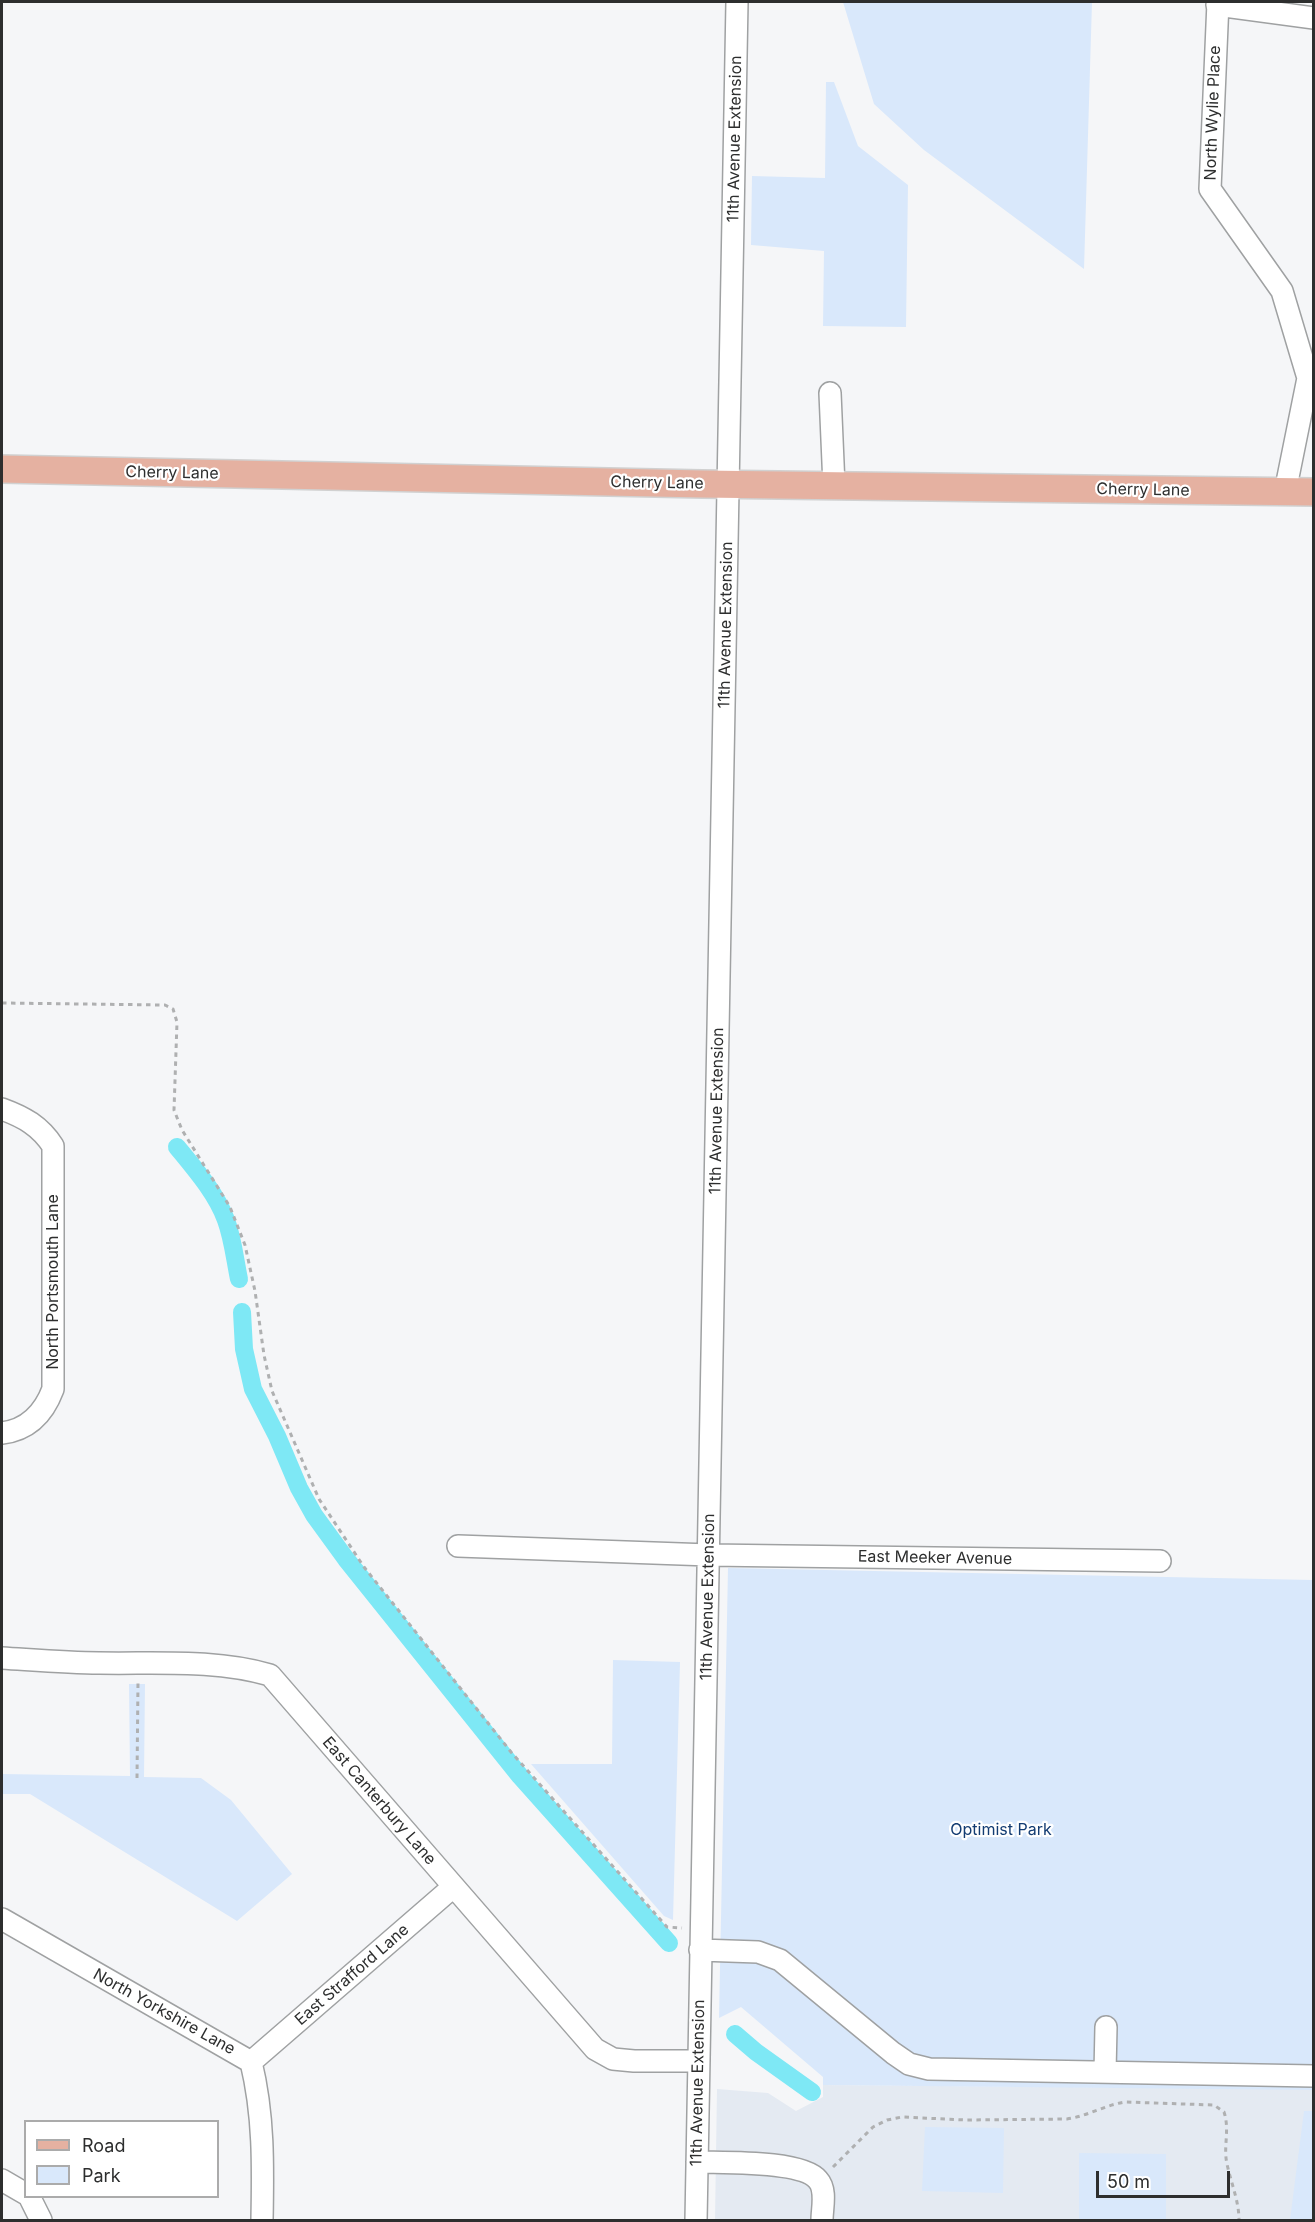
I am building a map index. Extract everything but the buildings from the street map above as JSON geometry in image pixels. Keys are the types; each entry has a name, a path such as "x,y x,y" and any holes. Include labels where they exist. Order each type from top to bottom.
{"main road":[{"name":"Cherry Lane","path":"2,469 834,486 1314,492"}],"street":[{"name":"11th Avenue Extension","path":"696,2220 737,2"},
{"path":"1218,3 1314,18"},
{"name":"North Wylie Place","path":"1218,3 1210,189 1282,291 1311,382 1285,492"},
{"path":"830,393 834,486"},
{"name":"North Portsmouth Lane","path":"2,1109 23,1116 44,1131 53,1146 53,1389 47,1403 27,1426 2,1433"},
{"name":"East Meeker Avenue","path":"458,1546 709,1555 1160,1561"},
{"name":"East Canterbury Lane","path":"2,1658 246,1668 270,1675 595,2049 613,2059 699,2061"},
{"name":"East Strafford Lane","path":"251,2062 453,1887"},
{"name":"North Yorkshire Lane","path":"2,1919 251,2062 259,2093 264,2152 262,2220"},
{"path":"700,1950 758,1952 780,1959 892,2053 909,2064 929,2069 1314,2076"},
{"path":"1105,2072 1106,2027"},
{"path":"697,2162 797,2167 819,2181 823,2191 822,2220"},
{"path":"2,2180 24,2193"},
{"path":"29,2198 41,2220"}],"path":[{"path":"2,1003 165,1005 173,1009 177,1022 174,1110 183,1130 230,1207 245,1245 272,1391 320,1499 364,1567 511,1752 667,1927 700,1928"},
{"path":"137,1778 139,1663"},
{"path":"819,2181 873,2127 887,2120 902,2117 966,2120 1067,2119 1083,2117 1112,2104 1125,2102 1214,2105 1224,2112 1228,2124 1226,2162 1235,2191 1239,2220"}],"shaded area":[{"path":"823,2085 1313,2089 1313,2220 715,2220 717,2089 768,2093 796,2111 823,2097"}],"green space":[{"path":"843,2 1092,2 1084,269 924,150 874,104"},
{"path":"826,82 834,82 858,146 908,185 906,327 823,326 824,251 751,245 752,176 825,178"},
{"name":"Optimist Park","path":"728,1568 1313,1580 1313,2090 823,2085 823,2077 741,2007 719,2018"},
{"path":"613,1660 680,1662 673,1920 664,1916 531,1764 612,1764"},
{"path":"129,1684 145,1684 144,1777 201,1778 231,1800 292,1874 237,1921 30,1794 2,1794 2,1774 130,1776"},
{"path":"1304,2111 1313,2111 1313,2220 1290,2220"},
{"path":"925,2127 1004,2128 1003,2193 922,2191"},
{"path":"1079,2153 1166,2154 1166,2220 1079,2220"}],"waterway":[{"path":"177,1147 222,1210 239,1279"},
{"path":"242,1312 244,1349 253,1389 314,1515 346,1559 520,1776 669,1943"},
{"path":"735,2034 812,2092"}]}
